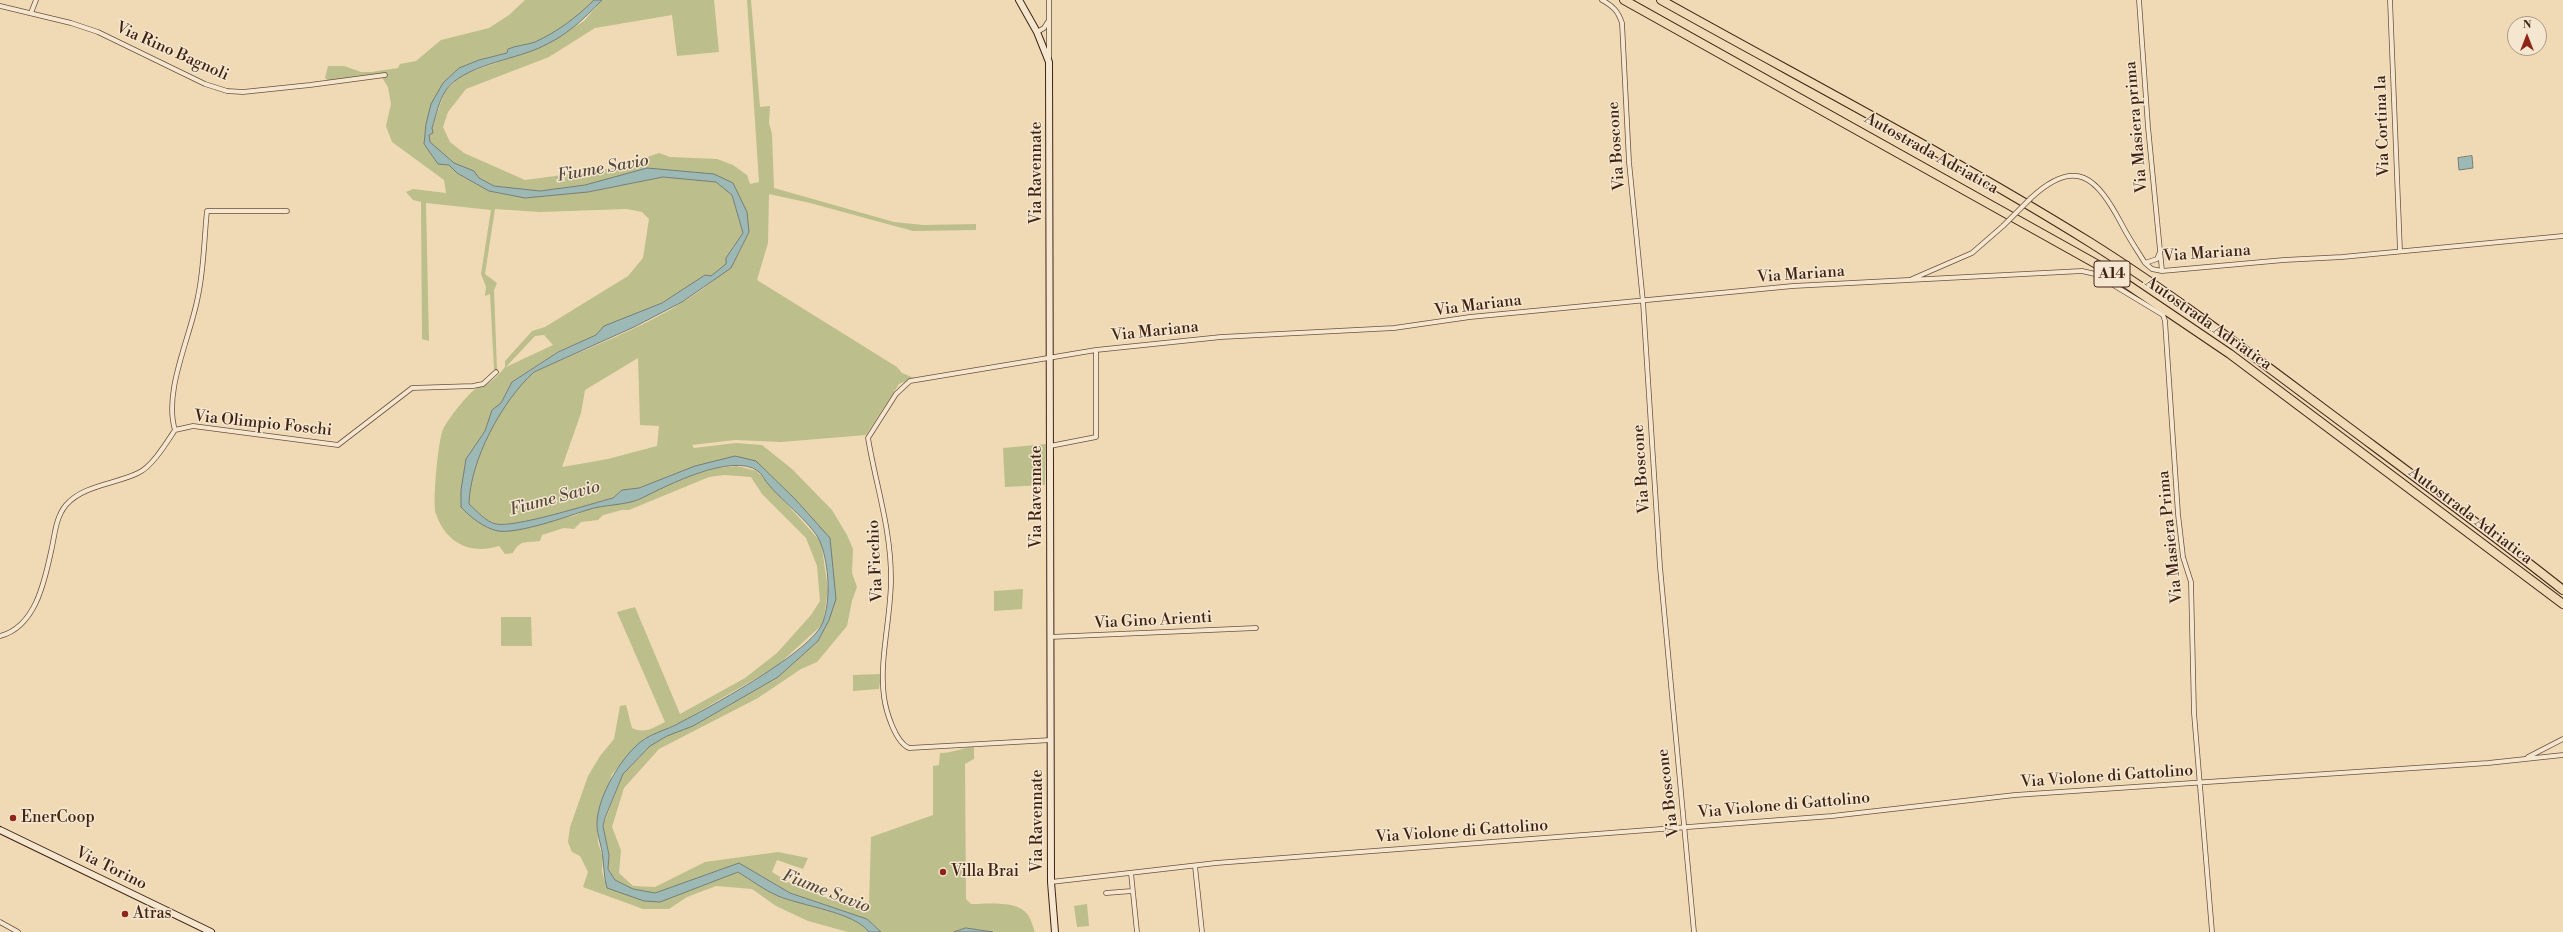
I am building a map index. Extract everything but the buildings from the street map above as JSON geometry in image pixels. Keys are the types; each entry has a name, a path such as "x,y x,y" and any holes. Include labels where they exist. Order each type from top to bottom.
{"highway":[{"name":"Autostrada Adriatica","path":"1624,0 2100,266 2230,354 2563,604"},
{"name":"Autostrada Adriatica","path":"1661,0 2016,198 2092,244 2168,294 2446,498 2563,590"}],"main road":[{"name":"Via Ravennate","path":"1018,0 1037,32 1049,62 1051,882 1055,932"},
{"name":"Via Torino","path":"0,830 212,932"}],"street":[{"path":"31,13 36,0"},
{"name":"Via Ravennate","path":"1049,0 1049,62"},
{"name":"Via Boscone","path":"1602,0 1614,7 1619,14 1622,23 1629,162 1643,302 1668,660 1677,767 1686,826 1694,932"},
{"name":"Via Masiera prima","path":"2139,0 2162,271"},
{"name":"Via Cortina 1a","path":"2390,0 2400,251"},
{"name":"Via Rino Bagnoli","path":"0,6 71,22 98,32 205,84 227,91 243,92 385,75"},
{"path":"1037,32 1044,28 1050,19"},
{"name":"Via Mariana","path":"1910,280 1972,253 2003,226 2031,198 2055,179 2071,176 2092,182 2098,186 2111,203 2145,263 2152,269 2162,271 2284,260 2342,257 2563,236"},
{"path":"175,430 172,419 174,386 198,295 207,211 287,211"},
{"path":"2145,263 2157,258 2160,252"},
{"name":"Via Mariana","path":"1049,358 1096,350 1221,337 1394,328 1470,317 1643,302 1793,286 2082,271 2095,274"},
{"name":"Via Masiera Prima","path":"2095,274 2163,315 2165,321 2178,514 2183,557 2191,582 2191,655 2199,782 2212,932"},
{"path":"1050,446 1096,438 1096,350"},
{"name":"Via Ficchio","path":"1049,358 910,381 896,394 868,438 884,506 891,559 884,697 888,712 901,743 909,748 919,748 1051,740"},
{"name":"Via Olimpio Foschi","path":"0,636 14,633 27,619 37,600 50,558 57,521 67,504 82,494 140,473 159,454 175,430 193,426 338,445 412,388 473,386 483,384 496,372"},
{"name":"Via Gino Arienti","path":"1050,637 1256,628"},
{"name":"Via Violone di Gattolino","path":"2520,760 2563,739"},
{"name":"Via Violone di Gattolino","path":"1051,882 1195,866 1686,826 1832,816 2008,796 2520,760 2563,755"},
{"path":"1195,866 1202,932"},
{"path":"1131,873 1137,932"},
{"path":"1106,894 1132,891"},
{"path":"0,922 18,932"}],"green space":[{"path":"525,0 594,0 558,31 549,36 532,43 508,49 507,53 479,60 459,68 443,83 424,144 438,164 449,165 457,173 489,191 525,198 588,192 663,177 716,182 732,195 743,233 728,255 727,264 711,276 705,275 662,303 605,326 596,335 557,352 512,382 501,403 492,410 485,431 466,459 461,507 489,528 557,520 576,515 588,509 641,499 652,491 693,475 717,468 737,466 757,471 821,542 828,589 823,624 777,666 681,722 644,739 612,774 597,821 598,843 603,857 602,872 607,888 659,902 738,872 778,896 840,914 862,925 869,932 848,932 808,921 776,906 752,889 716,886 687,897 669,909 643,909 583,887 588,872 580,856 572,852 568,842 570,827 588,776 600,756 614,739 620,706 626,705 632,728 637,730 649,730 665,722 617,612 635,607 680,714 745,678 777,653 811,615 820,601 817,566 806,538 762,494 751,477 724,475 709,477 629,510 622,510 603,515 598,520 581,522 574,529 564,528 542,535 540,541 524,542 518,546 513,553 505,554 499,546 478,549 460,544 446,532 440,524 436,514 435,487 440,439 444,427 452,415 474,390 479,386 487,384 499,374 505,367 505,361 532,331 545,327 628,276 643,258 649,219 642,212 627,209 540,212 495,209 485,274 497,283 494,290 497,370 494,369 490,294 485,296 486,287 481,274 491,210 426,203 429,341 422,339 421,202 413,200 406,192 413,189 446,193 444,180 392,142 386,126 391,104 388,87 381,76 332,84 325,78 328,66 344,66 361,72 398,68 400,64 416,61 441,40 489,28 509,15","holes":["544,335 553,345 506,367 535,336"]},
{"path":"602,0 714,0 719,52 677,56 672,15 595,28 549,57 466,89 448,112 443,127 450,142 464,153 525,180 615,168 659,153 670,157 717,159 733,165 747,175 750,184 759,182 747,0 751,0 760,107 770,106 769,123 772,134 774,188 894,222 923,225 976,224 976,230 913,231 810,203 769,194 768,243 757,280 897,367 902,373 914,378 899,384 866,435 781,442 735,440 692,445 694,448 736,443 762,445 792,469 832,510 847,535 853,549 852,573 857,587 852,601 847,626 817,662 801,669 758,698 659,749 624,788 612,827 621,850 619,873 633,886 655,887 705,862 778,852 808,858 803,869 777,860 772,872 797,887 858,909 869,904 871,837 933,815 933,766 939,765 940,753 974,747 974,759 965,764 966,899 971,904 1002,904 1017,907 1028,915 1035,932 993,932 966,928 954,932 881,932 867,919 790,893 739,863 655,893 633,889 615,880 608,868 609,855 603,826 623,774 650,746 667,736 693,726 778,677 818,641 829,620 832,577 830,539 795,499 756,461 695,466 639,488 622,490 613,498 553,515 506,524 492,523 469,504 475,469 481,451 490,432 510,399 534,372 641,325 694,295 716,278 735,259 749,232 733,183 647,168 586,185 540,191 494,186 479,178 474,171 454,163 430,142 429,135 433,133 432,128 445,91 462,75 541,47 584,21","holes":["638,358 640,425 659,426 657,446 608,459 562,467 581,413 585,390"]},
{"path":"1046,444 1045,485 1005,487 1003,448"},
{"path":"1023,589 1022,609 994,611 994,591"},
{"path":"501,617 531,617 532,646 501,646"},
{"path":"881,674 879,689 853,691 853,675"},
{"path":"1087,904 1089,926 1077,927 1074,906"}],"water":[{"path":"594,0 602,0 588,15 566,33 549,43 528,52 476,69 454,82 441,98 432,128 433,133 429,135 430,142 454,163 474,171 479,178 494,186 540,191 585,185 647,168 714,174 733,183 747,212 749,232 731,268 682,302 634,327 534,372 510,399 490,432 475,469 469,504 492,523 506,524 519,522 553,515 613,498 622,490 639,488 695,466 735,456 756,461 795,499 830,538 836,599 829,620 818,641 778,677 693,726 667,736 650,746 623,774 603,826 609,855 608,869 615,880 633,889 655,893 739,863 790,893 867,919 881,932 869,932 862,925 840,914 778,896 738,872 660,902 644,901 607,888 597,828 598,814 610,782 628,754 646,738 675,725 714,704 759,677 801,648 815,634 823,622 826,613 828,583 826,562 821,544 818,537 812,530 774,491 759,472 747,466 716,468 682,479 636,501 594,508 529,528 517,530 493,530 473,518 461,507 461,490 466,459 485,431 492,410 501,403 512,382 558,352 596,335 604,326 662,303 705,275 711,276 726,264 726,258 743,233 732,195 716,182 663,177 588,192 525,198 489,191 457,173 449,165 438,164 424,144 426,124 431,104 443,83 459,68 479,60 507,53 508,49 535,42 551,34 566,24"},
{"path":"2472,156 2473,168 2459,170 2458,158"},
{"path":"966,928 993,932 954,932"}],"place":[{"name":"EnerCoop","path":"13,818"},
{"name":"Villa Brai","path":"943,872"},
{"name":"Atras","path":"125,914"}],"water label":[{"name":"Fiume Savio","path":"603,169"},
{"name":"Fiume Savio","path":"555,499"},
{"name":"Fiume Savio","path":"826,892"}]}
